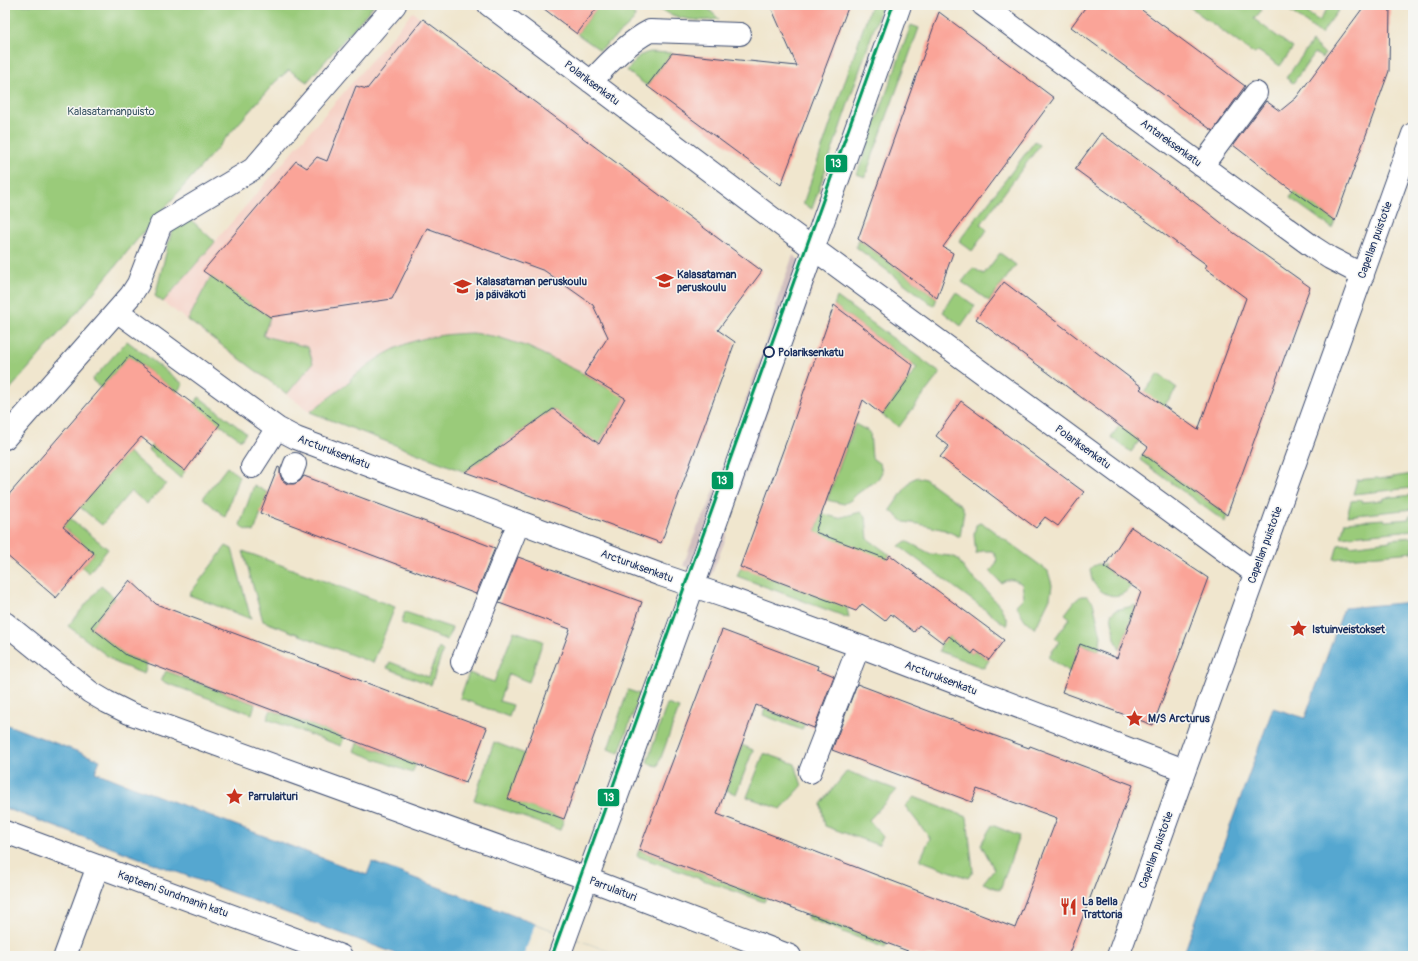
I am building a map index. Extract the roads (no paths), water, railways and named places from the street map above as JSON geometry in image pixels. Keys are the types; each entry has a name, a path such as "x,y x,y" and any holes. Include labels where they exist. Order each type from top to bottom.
{"street":[{"path":"5,438 131,295 138,284 161,224 253,169 395,5"},
{"name":"Polariksenkatu","path":"488,5 784,227 1255,573"},
{"path":"559,956 588,879 900,5"},
{"name":"Antareksenkatu","path":"983,5 1313,247 1363,275"},
{"path":"591,82 604,68 640,36 650,31 740,34"},
{"path":"1202,166 1256,93"},
{"name":"Capellan puistotie","path":"1118,956 1413,134"},
{"name":"Arcturuksenkatu","path":"117,310 277,428 302,440 519,522 858,646 1184,770"},
{"path":"252,466 277,428"},
{"path":"462,662 519,522"},
{"name":"Parrulaituri","path":"5,623 90,692 129,713 588,879 790,956"},
{"path":"810,772 858,646"},
{"name":"Kapteeni Sundmanin katu","path":"5,832 342,956"},
{"path":"65,956 98,866"}],"water":[{"path":"1413,602 1413,956 1183,956 1273,708 1305,718 1344,608"},
{"path":"5,724 100,760 95,772 367,875 372,862 620,956 402,956 5,808"}],"place":[{"name":"Kalasataman peruskoulu","path":"664,280"},
{"name":"Kalasataman peruskoulu ja päiväkoti","path":"463,287"},
{"name":"Polariksenkatu","path":"769,352"},
{"name":"Istuinveistokset","path":"1299,629"},
{"name":"M/S Arcturus","path":"1135,718"},
{"name":"Parrulaituri","path":"235,796"},
{"name":"La Bella Trattoria","path":"1069,907"}],"park label":[{"name":"Kalasatamanpuisto","path":"111,111"}]}
